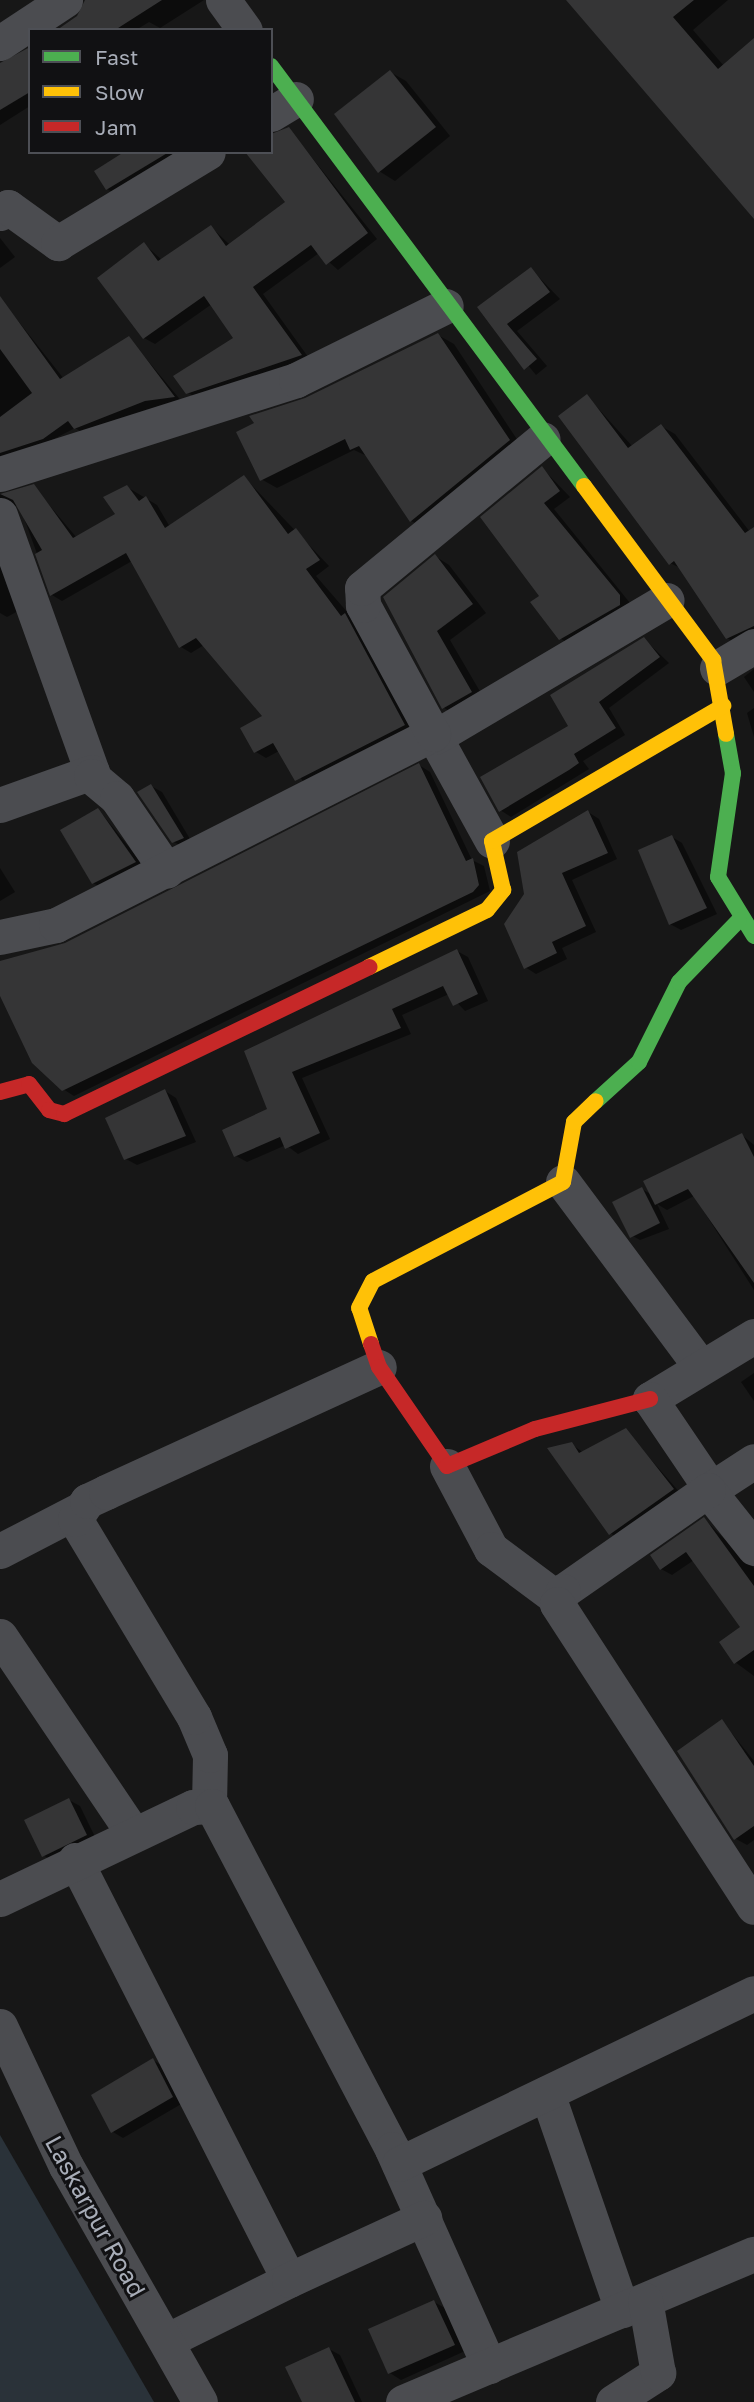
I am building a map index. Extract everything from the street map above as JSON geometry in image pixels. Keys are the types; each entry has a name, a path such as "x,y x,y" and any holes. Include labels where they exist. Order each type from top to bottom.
{"street":[{"path":"0,43 65,0"},
{"path":"223,0 244,28"},
{"path":"273,72 284,107 446,306 717,668 733,774 716,861 739,920 754,936"},
{"path":"0,213 8,207 58,243 205,154"},
{"path":"0,474 296,380 446,306"},
{"path":"0,1092 29,1083 49,1110 64,1114 487,909 503,890 492,841 363,605 362,588 543,439"},
{"path":"0,515 91,776 117,798 167,871"},
{"path":"0,937 56,925 167,871 434,736 667,600"},
{"path":"717,668 754,646"},
{"path":"492,841 723,706"},
{"path":"0,805 91,776"},
{"path":"701,1367 562,1182 574,1122 639,1062 679,982 739,920"},
{"path":"562,1182 373,1281 359,1308 379,1367 447,1466 491,1549 558,1599 743,1864 754,1907"},
{"path":"447,1466 547,1425 650,1399 754,1336"},
{"path":"0,1551 156,1467 379,1367"},
{"path":"650,1399 754,1548"},
{"path":"558,1599 754,1461"},
{"path":"79,1510 77,1529 204,1739 209,1804 399,2164 489,2366"},
{"path":"0,1636 133,1833"},
{"path":"0,1899 133,1833 209,1804"},
{"path":"75,1860 289,2280"},
{"path":"399,2164 754,1993"},
{"name":"Laskarpur Road","path":"0,2026 66,2166 200,2402"},
{"path":"547,2093 634,2305 658,2374 613,2402"},
{"path":"166,2341 289,2280 424,2218"},
{"path":"403,2402 754,2254"}],"shaded area":[{"path":"0,2135 154,2402 0,2402"}],"building":[{"path":"85,0 162,0 118,28 60,28 77,16"},
{"path":"566,0 694,0 673,17 718,69 754,38 754,219"},
{"path":"28,48 28,93 0,110 0,63"},
{"path":"390,70 436,127 378,173 334,114"},
{"path":"289,127 368,233 326,265 311,245 253,287 302,355 186,394 173,376 233,338 204,296 143,339 97,278 144,242 158,261 211,225 226,246 285,202 247,154 273,154 273,133"},
{"path":"121,154 166,154 106,190 94,171"},
{"path":"531,267 550,292 507,324 537,359 524,370 477,307"},
{"path":"0,296 60,379 129,336 175,397 145,401 74,429 68,421 43,439 0,453 0,417 32,393 0,349"},
{"path":"438,333 510,440 410,522 359,446 350,450 345,439 260,481 236,432 254,423 249,416 305,398"},
{"path":"587,394 628,448 661,424 745,533 754,527 754,626 726,639 674,561 669,565 558,416"},
{"path":"542,466 560,491 544,503 620,595 620,605 559,640 530,602 539,596 480,517"},
{"path":"244,475 288,534 296,528 320,560 306,569 341,616 345,613 405,725 295,781 273,743 254,753 240,728 262,716 196,638 179,648 126,553 50,596 35,554 42,550 13,500 0,494 34,484 73,538 115,514 103,497 127,485 139,501 146,496 165,528"},
{"path":"435,554 473,604 437,631 472,692 442,709 383,597"},
{"path":"644,637 660,657 599,702 616,728 574,754 579,763 499,812 480,777 568,726 550,695"},
{"path":"419,763 466,861 473,858 479,885 473,892 62,1091 32,1063 0,996 0,961 65,943"},
{"path":"151,784 184,838 172,843 137,792"},
{"path":"98,808 136,862 92,884 60,830"},
{"path":"588,810 608,853 562,873 586,926 552,942 557,953 524,969 504,924 524,894 517,852"},
{"path":"672,835 707,908 669,925 638,850"},
{"path":"457,949 478,994 453,1006 443,986 392,1009 401,1028 292,1072 320,1133 285,1149 280,1137 234,1157 222,1130 267,1109 244,1051"},
{"path":"165,1089 186,1136 124,1160 105,1118"},
{"path":"742,1133 754,1157 754,1283 688,1189 655,1205 643,1181"},
{"path":"642,1187 660,1223 630,1238 612,1202"},
{"path":"626,1428 674,1489 609,1535 547,1448 572,1442 579,1453"},
{"path":"704,1517 754,1586 754,1650 734,1664 719,1642 740,1627 686,1552 660,1570 650,1555"},
{"path":"722,1719 754,1766 754,1826 734,1840 677,1751"},
{"path":"69,1798 87,1835 42,1857 24,1820"},
{"path":"153,2058 173,2097 111,2133 91,2095"},
{"path":"434,2300 455,2345 388,2374 368,2329"},
{"path":"329,2347 355,2402 302,2402 285,2367"}],"traffic: fast":[{"path":"273,69 584,486"},
{"path":"726,734 733,773 718,877 754,936"},
{"path":"596,1101 639,1062 679,982 739,920"}],"traffic: slow":[{"path":"584,486 713,660 726,734"},
{"path":"369,967 487,910 503,890 492,841 723,706"},
{"path":"371,1344 359,1308 373,1281 563,1182 574,1122 596,1101"}],"traffic: jam":[{"path":"0,1092 29,1084 49,1110 64,1114 369,967"},
{"path":"371,1344 379,1367 447,1466 535,1429 650,1399"}]}
